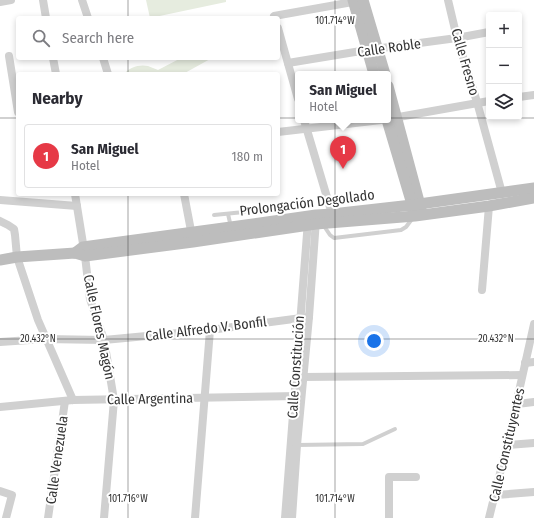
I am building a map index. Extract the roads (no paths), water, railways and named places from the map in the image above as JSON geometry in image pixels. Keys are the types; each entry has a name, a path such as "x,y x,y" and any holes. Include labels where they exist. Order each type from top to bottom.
{"street":[{"path":"0,2 11,0"},
{"path":"42,0 46,16"},
{"path":"82,0 87,16"},
{"name":"Calle Fresno","path":"448,0 457,38 477,102 502,193"},
{"path":"280,16 358,1 372,50 374,71"},
{"name":"Calle Roble","path":"288,63 486,33"},
{"path":"280,35 295,88"},
{"path":"372,50 383,71"},
{"path":"9,56 16,100"},
{"path":"53,60 56,72"},
{"path":"104,60 107,72"},
{"path":"522,96 534,94"},
{"path":"391,119 486,101"},
{"path":"391,122 419,216"},
{"path":"305,123 332,214"},
{"path":"280,132 356,123"},
{"name":"Prolongación Degollado","path":"0,260 17,257 81,252 192,238 314,221 332,214 534,188"},
{"name":"Calle Flores Magón","path":"75,196 81,252 90,299 104,340 114,400 104,518"},
{"path":"184,196 192,238"},
{"name":"Prolongación Degollado","path":"192,238 231,228 314,221 419,216 534,198"},
{"path":"0,200 77,206"},
{"path":"482,290 489,206"},
{"path":"0,221 8,224 14,229 16,235 17,257 38,320 69,401"},
{"name":"Calle Constitución","path":"298,396 304,377 314,221"},
{"name":"Calle Constitución","path":"284,518 294,444 298,396 300,318 314,221"},
{"name":"Calle Alfredo V. Bonfil","path":"0,342 45,338 104,340 210,330 309,317"},
{"name":"Calle Constituyentes","path":"489,518 496,495 534,324"},
{"path":"195,518 210,330"},
{"path":"525,363 534,362"},
{"name":"Calle Constitución","path":"304,377 522,375"},
{"name":"Calle Argentina","path":"0,407 69,401 298,396"},
{"name":"Calle Venezuela","path":"48,518 69,401"},
{"path":"517,404 534,402"},
{"path":"507,445 534,443"},
{"name":"Calle Constitución","path":"292,518 294,444"},
{"path":"389,518 389,477 416,477"},
{"path":"0,491 12,495 6,518"},
{"path":"496,495 534,492"}],"lane":[{"path":"214,215 244,212"},
{"path":"228,214 231,228"},
{"path":"294,444 363,444 395,429"}],"place":[{"name":"San Miguel","path":"343,169"}]}
